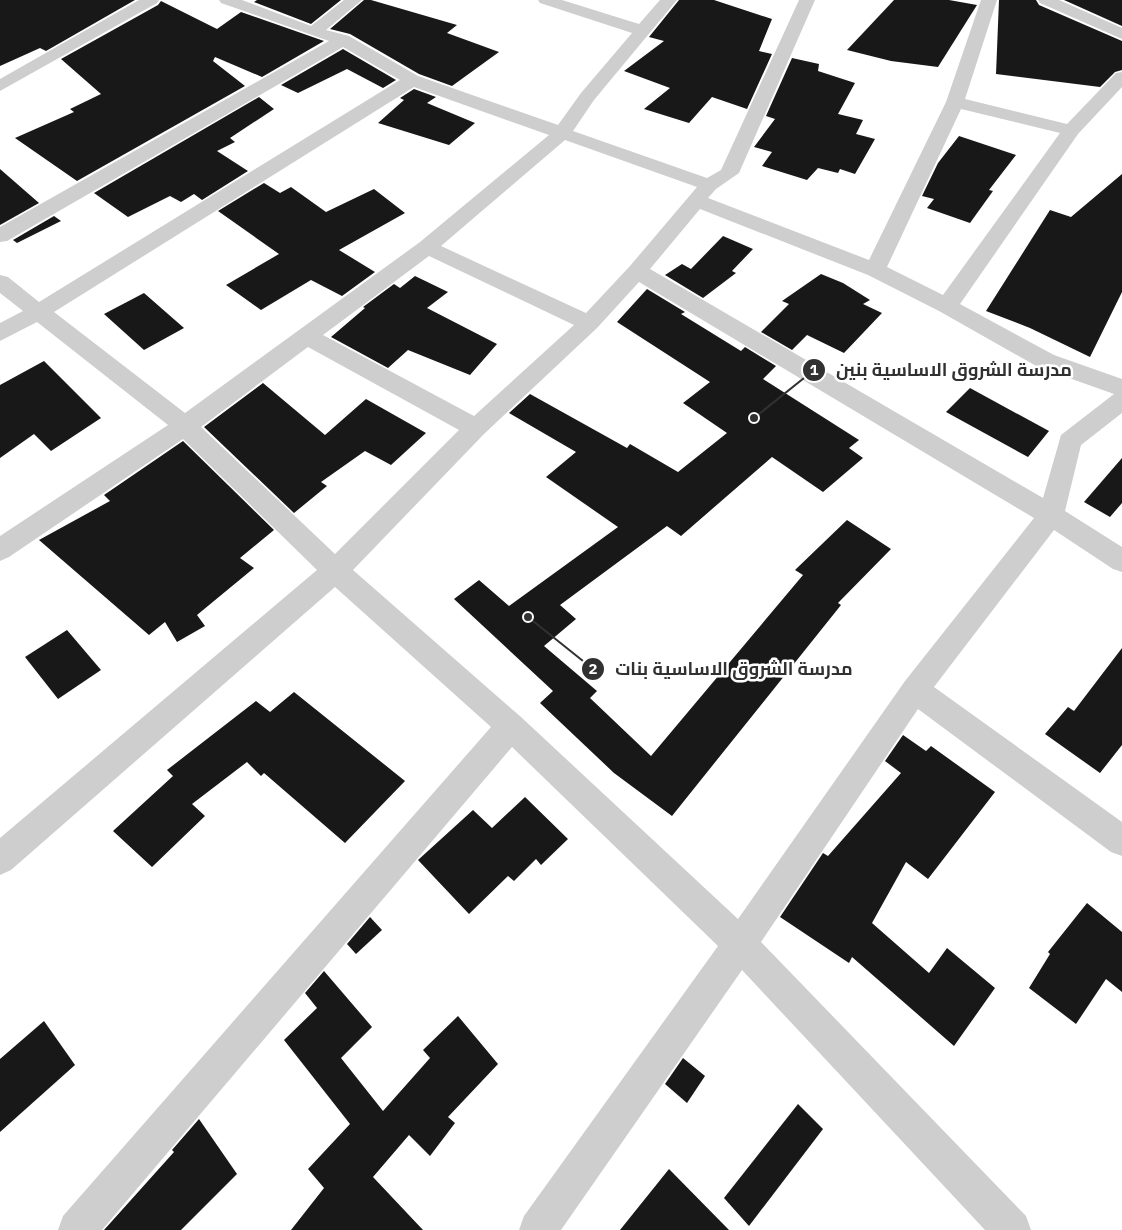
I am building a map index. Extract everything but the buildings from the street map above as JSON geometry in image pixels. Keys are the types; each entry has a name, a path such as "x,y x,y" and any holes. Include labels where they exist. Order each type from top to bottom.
{"street":[{"path":"0,86 152,0"},
{"path":"227,0 313,32 343,40 412,80 563,132 875,270 947,306 1046,360 1122,388"},
{"path":"313,32 354,0"},
{"path":"546,0 643,31"},
{"path":"0,550 185,426 427,247 563,132 587,97 668,0"},
{"path":"0,860 335,571 476,428 589,322 637,271 703,193 729,173 808,0"},
{"path":"875,270 955,102 989,0"},
{"path":"1046,0 1122,34"},
{"path":"0,236 343,40"},
{"path":"947,306 1071,130 1122,77"},
{"path":"0,333 40,311 412,80"},
{"path":"955,102 1071,130"},
{"path":"427,247 589,322"},
{"path":"637,271 1050,515 1122,561"},
{"path":"0,282 40,311 185,426 335,571 511,726 740,944 1012,1230"},
{"path":"306,336 476,428"},
{"path":"538,1230 740,944 915,690 1050,515 1070,441 1122,400"},
{"path":"915,690 1122,841"},
{"path":"77,1230 511,726"}],"place":[{"name":"مدرسة الشروق الاساسية بنين","path":"754,418"},
{"name":"مدرسة الشروق الاساسية بنات","path":"528,617"}]}
